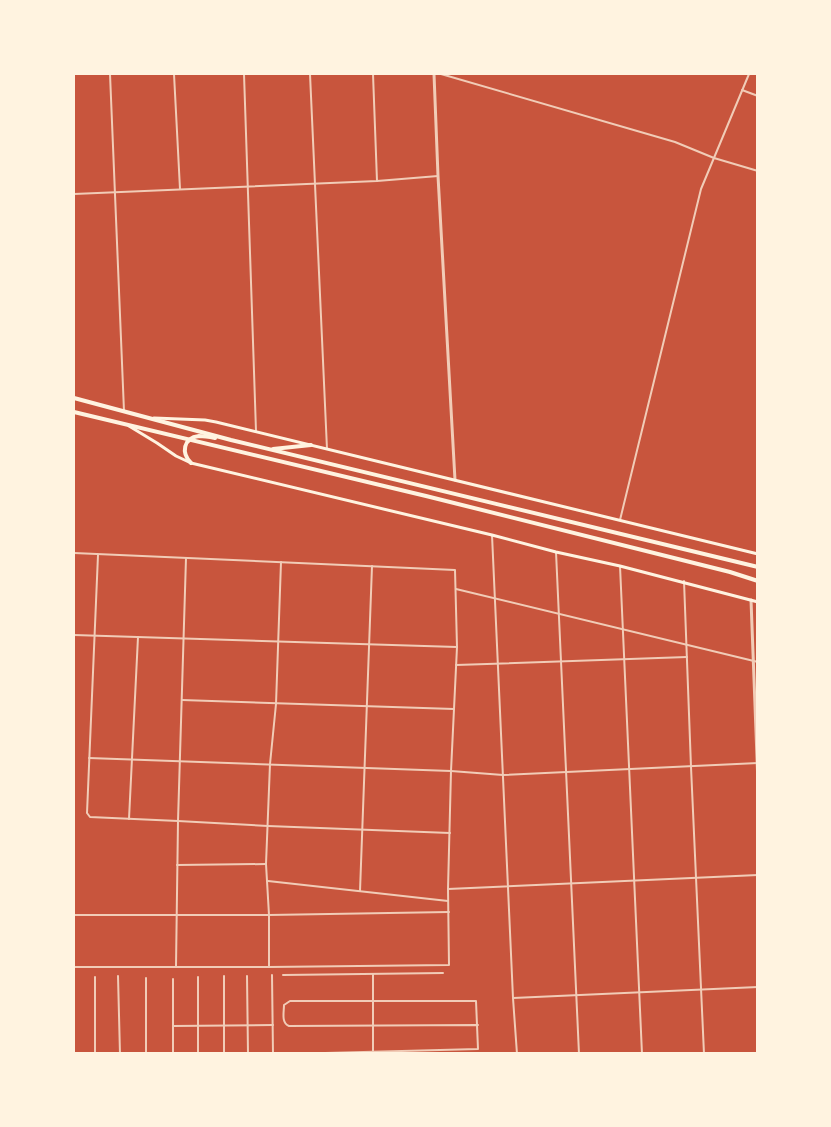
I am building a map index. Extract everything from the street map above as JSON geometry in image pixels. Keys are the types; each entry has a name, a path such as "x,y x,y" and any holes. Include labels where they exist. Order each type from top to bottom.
{"main road":[{"path":"74,398 231,440 758,567"},
{"path":"74,412 478,509 758,581"},
{"path":"146,418 205,420 256,431 758,554"},
{"path":"128,425 191,463 684,581 758,602"},
{"path":"191,463 184,453 189,440 199,436 231,440"},
{"path":"270,449 311,445"}],"street":[{"path":"110,74 124,411"},
{"path":"174,74 180,189"},
{"path":"244,74 256,431"},
{"path":"310,74 327,449"},
{"path":"374,74 377,181"},
{"path":"434,74 455,480"},
{"path":"441,74 675,142 714,158 758,171"},
{"path":"620,520 701,189 749,74"},
{"path":"742,90 758,96"},
{"path":"74,194 377,181 438,176"},
{"path":"492,535 517,1053"},
{"path":"556,552 579,1053"},
{"path":"74,553 455,570 457,647 448,889 449,965 74,967"},
{"path":"98,554 87,813 90,817 450,833"},
{"path":"176,966 186,558"},
{"path":"269,967 266,864 270,764 276,704 281,562"},
{"path":"360,891 372,566"},
{"path":"620,566 642,1053"},
{"path":"684,581 704,1053"},
{"path":"456,589 758,662"},
{"path":"751,600 758,784"},
{"path":"74,635 457,647"},
{"path":"129,819 138,637"},
{"path":"456,665 687,657"},
{"path":"182,700 454,710"},
{"path":"89,758 451,771 503,775 757,763"},
{"path":"177,865 266,864"},
{"path":"448,889 758,875"},
{"path":"268,881 448,901"},
{"path":"74,915 449,912"},
{"path":"283,975 443,973"},
{"path":"373,974 373,1052"},
{"path":"272,975 273,1053"},
{"path":"118,976 120,1053"},
{"path":"224,976 224,1053"},
{"path":"247,976 248,1053"},
{"path":"95,977 95,1053"},
{"path":"198,977 198,1053"},
{"path":"146,978 146,1053"},
{"path":"173,979 173,1053"},
{"path":"513,998 758,987"},
{"path":"287,1053 478,1049 478,1025 476,1001 290,1001 284,1005 284,1021 289,1026 478,1025"},
{"path":"173,1026 273,1024"}]}
